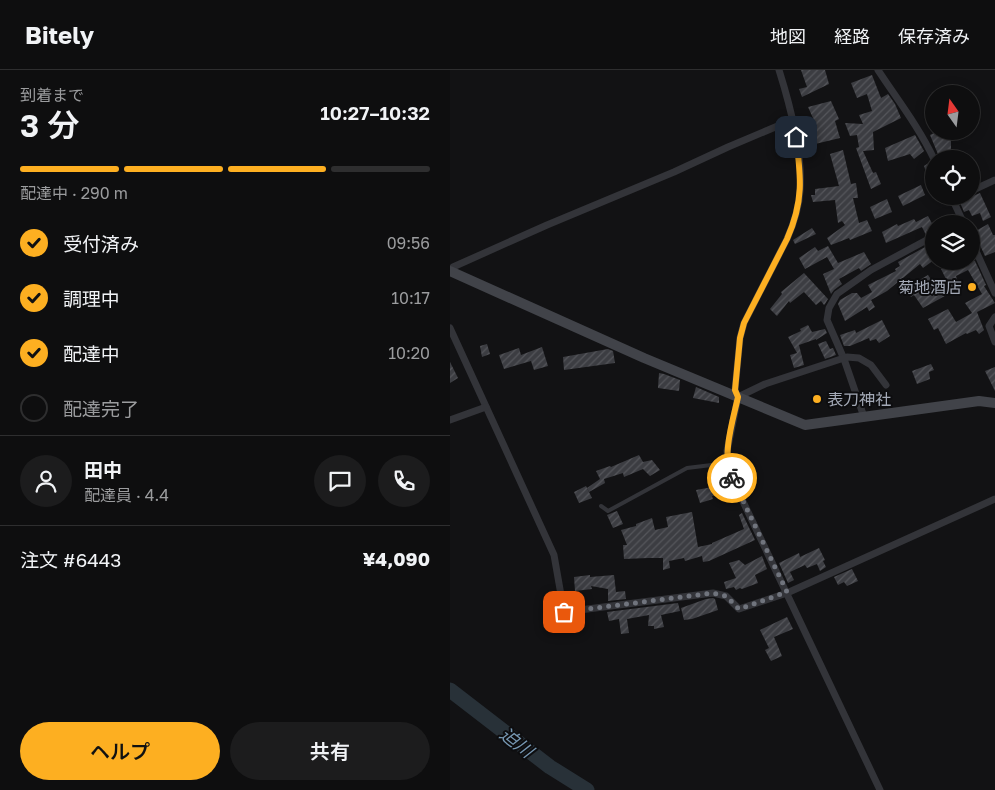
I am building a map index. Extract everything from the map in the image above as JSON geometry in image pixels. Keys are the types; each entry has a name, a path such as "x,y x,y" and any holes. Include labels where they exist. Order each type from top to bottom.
{"street":[{"path":"779,70 796,137 801,176 799,202 793,226 744,323 740,338 735,390 738,397 727,451 729,472 787,592 817,661 880,790"},
{"path":"878,70 930,150"},
{"path":"792,120 453,266 450,271 644,358 805,425 979,401 995,403"},
{"path":"980,187 995,180"},
{"path":"864,417 844,358 828,320 829,308 837,294 871,270 925,241"},
{"path":"980,260 995,293"},
{"path":"995,317 989,326 995,342"},
{"path":"450,328 554,554 564,612 713,593 726,596 739,609 787,592 995,499"},
{"path":"738,397 764,384 847,357 859,358 871,365 886,385"},
{"path":"450,420 486,407"}],"lane":[{"path":"601,506 608,511 688,468 728,463"}],"building":[{"path":"801,70 825,70 829,84 802,97 799,89 807,87"},
{"path":"872,75 881,98 888,94 901,118 873,132 874,150 863,151 873,173 876,172 881,184 871,189 856,148 859,147 857,135 850,136 845,123 863,124 859,115 872,111 867,94 857,98 851,83"},
{"path":"831,101 839,119 835,121 840,138 811,145 813,151 806,153 802,142 811,138 809,130 817,127 808,107"},
{"path":"915,135 924,151 914,159 910,154 888,161 885,148"},
{"path":"932,140 951,140 951,150 936,150"},
{"path":"843,150 851,184 856,183 858,198 853,198 859,223 867,220 872,231 831,245 827,238 845,225 842,221 838,223 835,200 813,202 811,195 815,195 815,189 839,186 830,154"},
{"path":"921,185 925,195 903,206 898,196"},
{"path":"980,193 991,217 983,221 980,213 972,215 969,210 964,212 961,205 980,205"},
{"path":"887,199 892,212 875,219 870,207"},
{"path":"925,218 925,233 922,227 886,243 882,232 897,224 898,226 914,219 916,222"},
{"path":"988,224 993,235 995,235 995,252 985,256 980,245 980,229"},
{"path":"812,228 816,234 795,244 793,240"},
{"path":"828,246 838,263 864,252 871,264 861,271 859,268 839,279 842,284 831,294 823,274 834,269 827,257 805,269 799,258 815,247 818,251"},
{"path":"925,247 925,267 923,268 920,264 887,291 871,300 875,307 869,311 867,307 845,321 838,304 840,300 852,293 857,293 861,298 872,292 868,285 896,271 895,269 900,266 898,262"},
{"path":"942,270 968,270 956,276 959,285 951,290 952,292 923,308 914,295 911,297 906,288 928,275 936,287 947,281"},
{"path":"968,270 979,270 986,285 984,286 995,303 977,312 984,330 979,334 976,330 966,333 946,344 938,328 934,330 928,319 948,309 956,322 972,313 965,303 982,294"},
{"path":"804,273 828,299 825,304 821,301 816,305 804,292 790,303 789,301 777,316 770,309 782,294 781,292"},
{"path":"882,320 890,336 879,343 876,339 870,341 869,338 850,346 844,346 840,335 855,330 856,333"},
{"path":"808,325 812,332 825,329 827,333 816,340 799,345 804,365 794,368 790,355 797,353 788,337 801,331 800,329"},
{"path":"826,341 830,349 833,348 836,355 825,359 818,344"},
{"path":"487,344 490,354 482,357 480,346"},
{"path":"542,347 548,366 534,370 531,361 504,369 499,355 519,348 521,355"},
{"path":"608,349 613,351 615,363 564,370 563,357"},
{"path":"450,362 458,378 450,383"},
{"path":"931,364 934,370 929,372 930,379 917,384 912,371"},
{"path":"995,367 995,391 985,371"},
{"path":"659,373 680,380 679,391 658,388"},
{"path":"696,387 719,397 719,403 693,398"},
{"path":"639,455 643,462 652,460 660,470 650,476 643,469 624,477 623,473 604,479 605,483 589,492 587,488 600,479 596,471"},
{"path":"729,484 732,492 712,496 713,499 700,503 696,490"},
{"path":"586,486 592,498 579,503 574,492"},
{"path":"617,511 623,524 613,528 607,515"},
{"path":"692,512 698,547 712,544 744,529 739,515 742,513 755,540 709,561 703,562 702,556 685,561 684,558 669,561 670,568 663,570 663,558 624,559 623,545 627,545 621,530 636,526 636,524 652,518 655,530 668,527 666,517"},
{"path":"819,548 826,567 820,571 817,564 807,568 805,565 790,572 794,580 788,583 779,563 799,553 800,557"},
{"path":"762,556 767,569 755,575 758,583 742,589 736,590 734,587 726,589 724,582 736,578 729,563 739,560 745,565"},
{"path":"852,569 858,581 847,586 844,582 838,585 834,577"},
{"path":"590,575 590,577 614,575 616,592 625,591 626,599 608,601 608,589 591,586 592,589 575,591 574,577"},
{"path":"713,598 718,610 684,620 681,608"},
{"path":"678,603 680,611 661,615 664,627 654,629 654,626 648,626 649,615 627,619 629,633 621,634 619,619 609,621 607,612"},
{"path":"787,617 793,629 774,637 782,656 771,661 765,650 769,648 760,630"}],"waterway":[{"name":"迫川","path":"450,690 550,767 587,790"}],"way so far":[{"path":"564,612 713,593 726,596 739,609 787,592 732,478"}],"place":[{"name":"菊地酒店","path":"972,287"},
{"name":"表刀神社","path":"817,399"}],"route":[{"path":"732,478 729,472 727,451 738,397 735,390 740,338 744,323 793,226 799,202 801,176 796,137"}]}
